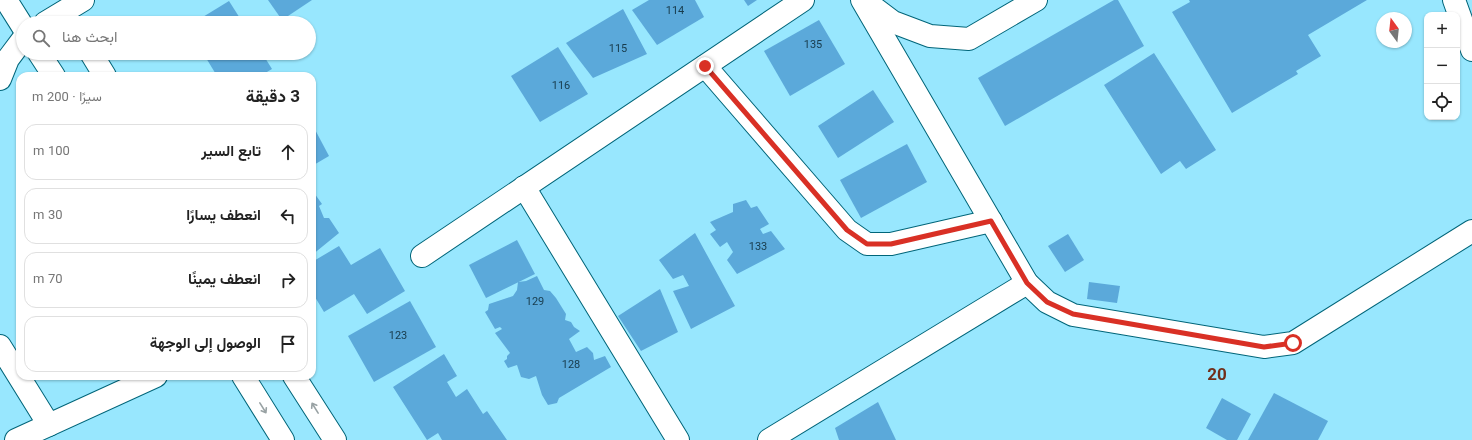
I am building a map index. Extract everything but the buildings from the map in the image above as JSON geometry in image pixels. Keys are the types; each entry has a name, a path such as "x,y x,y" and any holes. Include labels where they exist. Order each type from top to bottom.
{"street":[{"path":"6,0 16,16"},
{"path":"64,11 83,0"},
{"path":"422,256 803,0"},
{"path":"863,0 893,22 930,36 969,39 1036,0"},
{"path":"863,0 1027,283 1047,302 1073,314 1264,347 1293,343 1472,231"},
{"path":"1454,0 1472,50"},
{"path":"0,79 8,59 16,48"},
{"path":"44,60 51,72"},
{"path":"95,60 103,72"},
{"path":"705,66 847,230 867,244 891,244 991,221"},
{"path":"524,187 678,440"},
{"path":"769,440 1027,283"},
{"path":"0,346 16,372"},
{"path":"21,380 49,425"},
{"path":"16,440 147,380"},
{"path":"245,380 283,440"},
{"path":"297,380 335,440"}],"district":[{"name":"20","path":"1217,376"}],"route":[{"path":"705,66 847,230 867,244 891,244 991,221 1027,283 1047,302 1073,314 1264,347 1293,343"}]}
